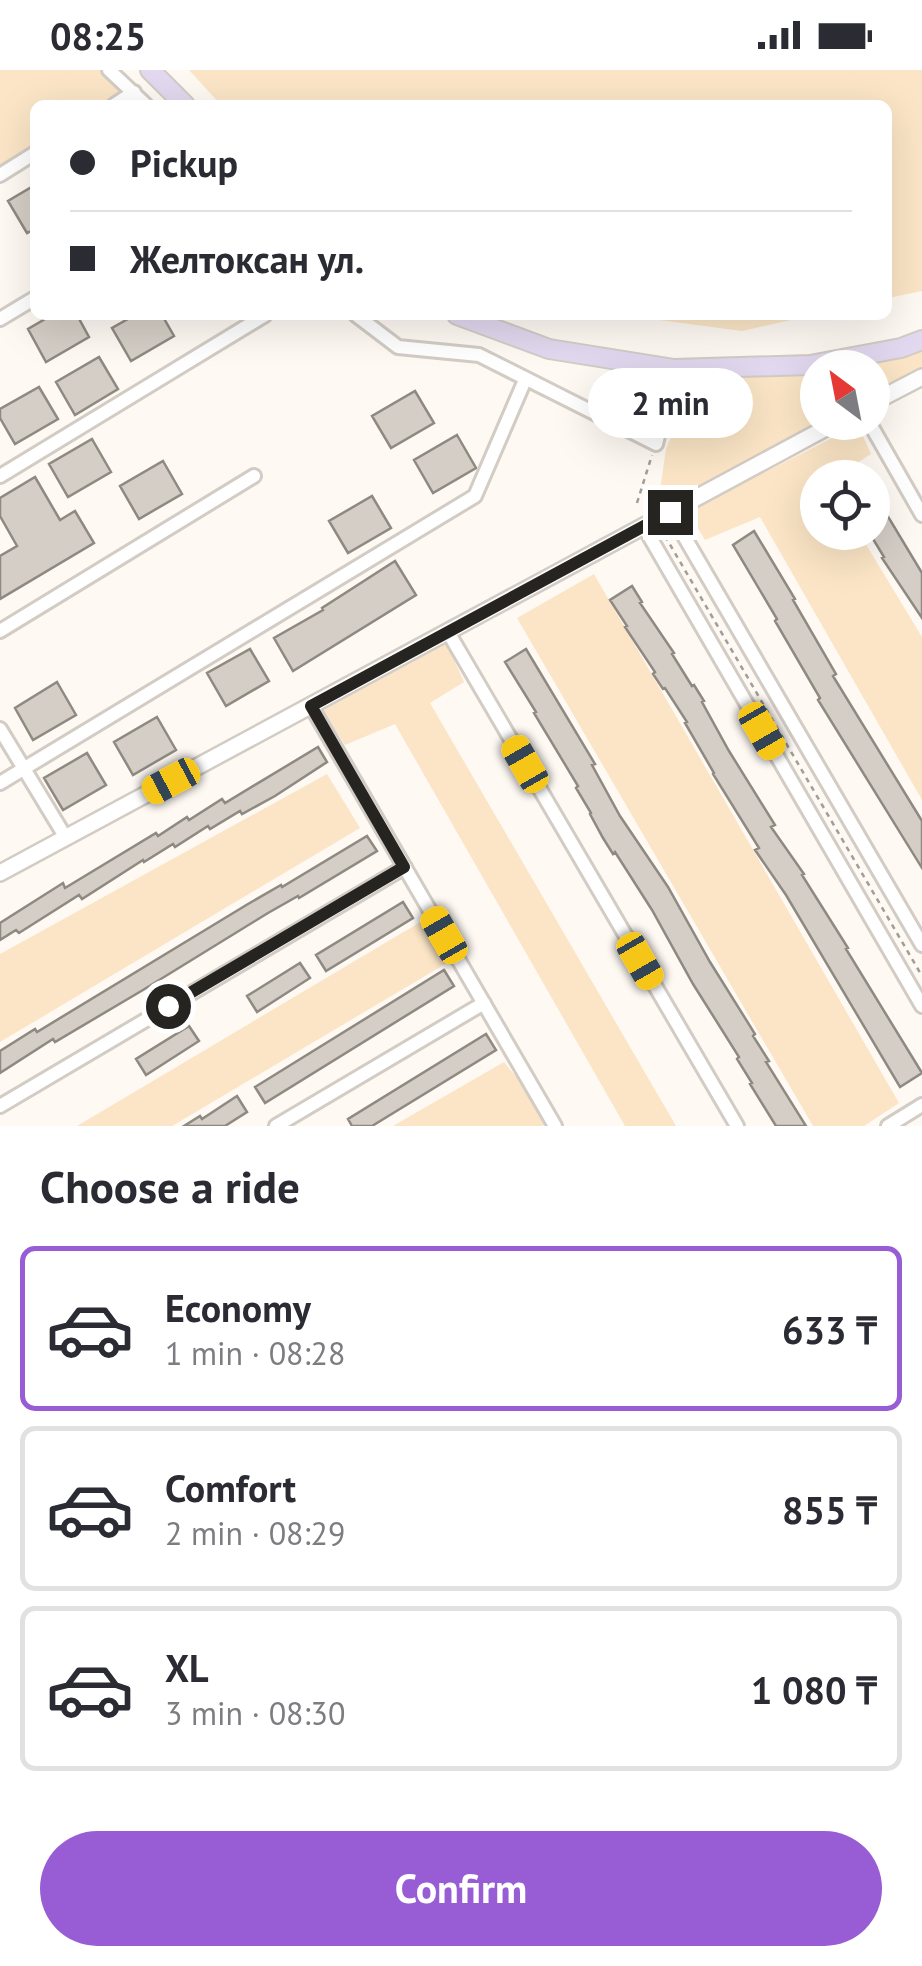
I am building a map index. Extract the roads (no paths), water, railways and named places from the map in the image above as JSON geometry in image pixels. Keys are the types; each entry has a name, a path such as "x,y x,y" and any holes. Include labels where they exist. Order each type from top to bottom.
{"main road":[{"path":"150,70 180,100"},
{"path":"471,320 549,349 674,370 800,366"},
{"path":"890,350 922,340"}],"street":[{"path":"110,70 141,100"},
{"path":"122,100 134,92"},
{"path":"0,175 30,156"},
{"path":"0,320 30,301"},
{"path":"0,476 257,320"},
{"path":"363,320 398,347 480,355 656,444 674,370"},
{"path":"890,394 922,377"},
{"path":"0,783 476,496 525,380"},
{"path":"0,873 804,440"},
{"path":"879,440 922,515"},
{"path":"0,630 254,476"},
{"path":"670,512 922,946"},
{"path":"644,527 922,1006"},
{"path":"448,632 737,1126"},
{"path":"311,706 555,1126"},
{"path":"0,729 66,838"},
{"path":"0,1106 404,867"},
{"path":"276,1126 484,1003"},
{"path":"888,1126 922,1105"}]}
